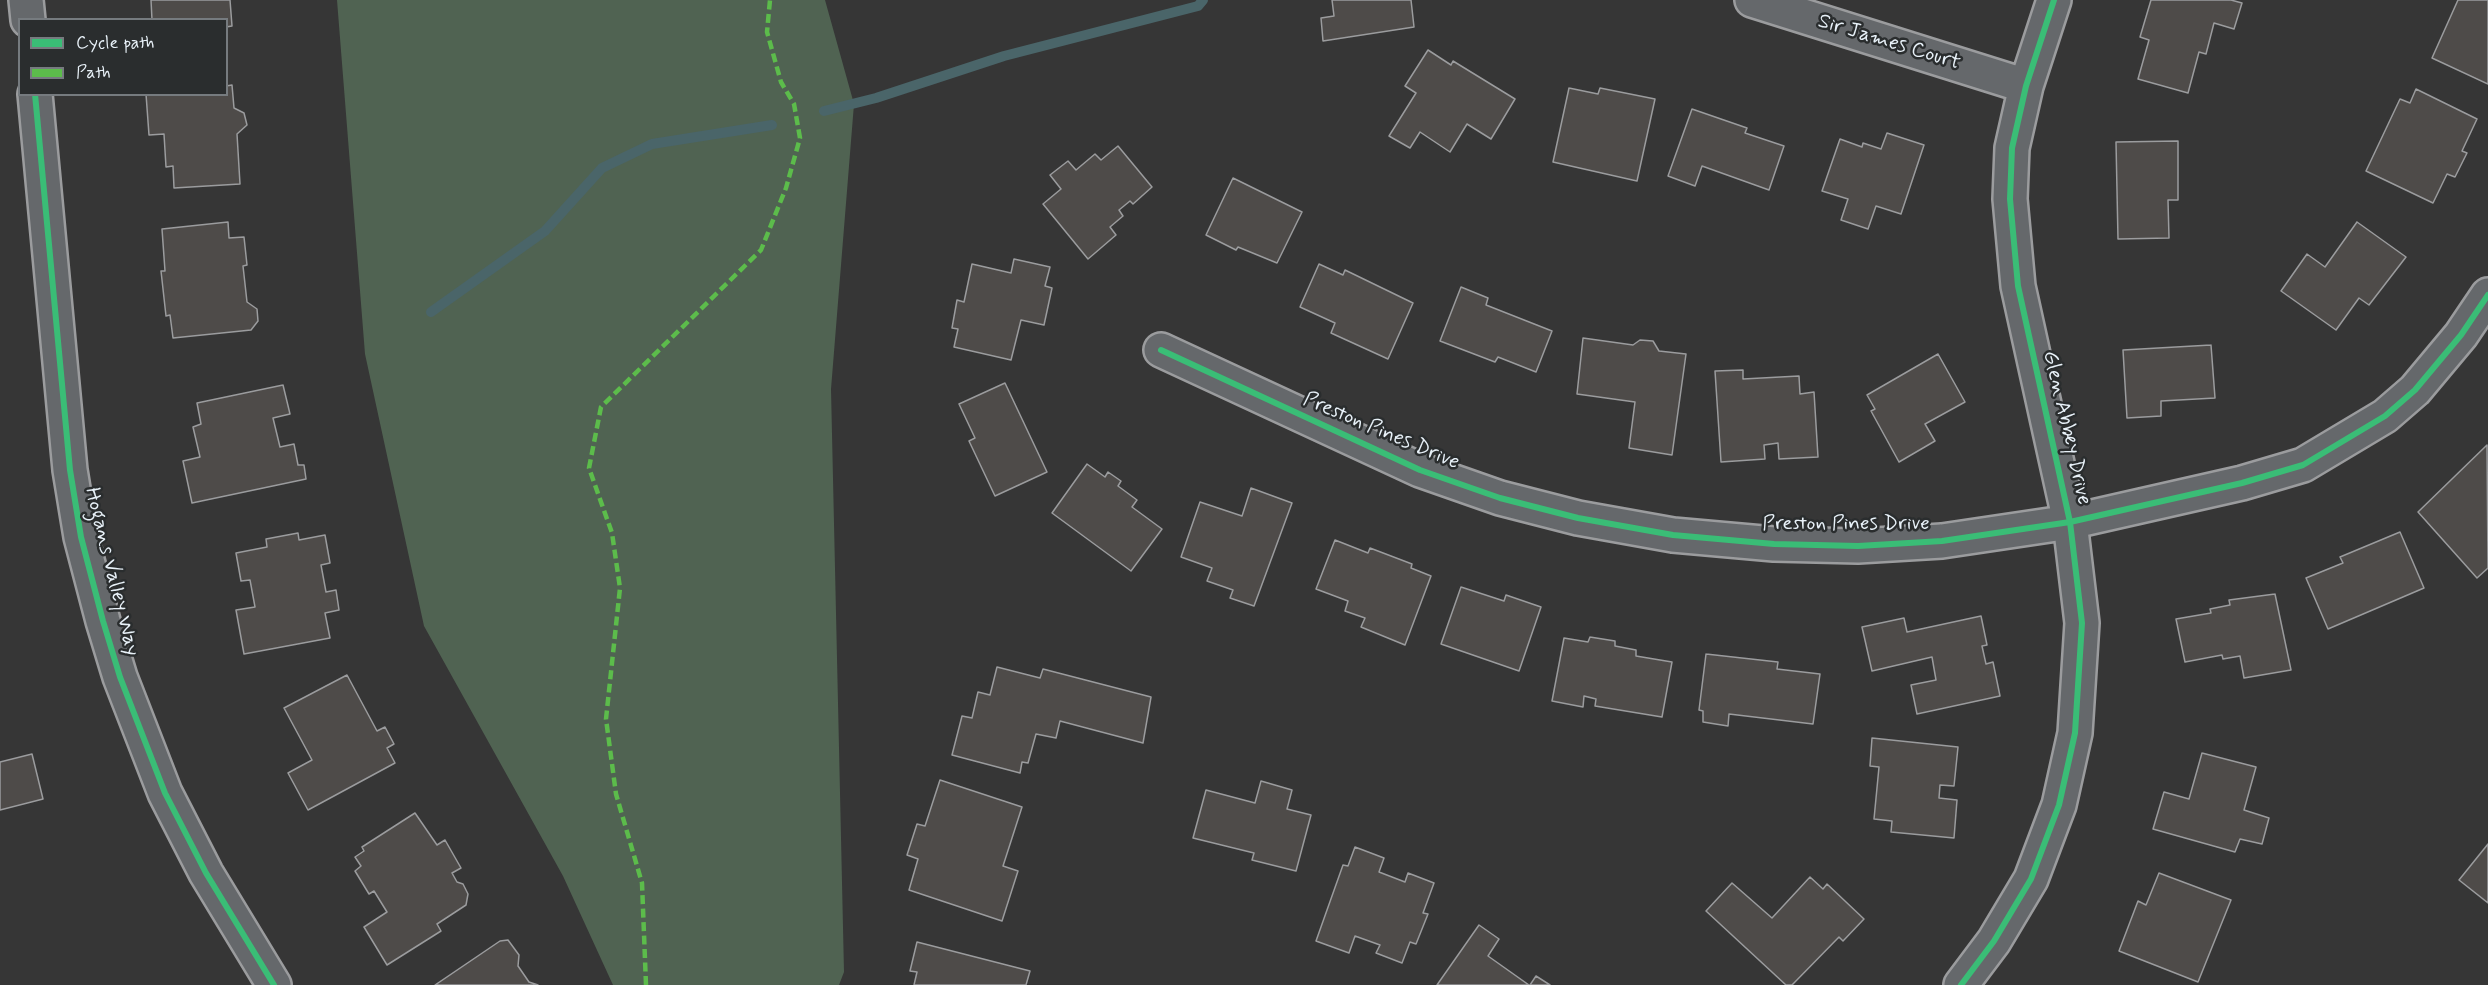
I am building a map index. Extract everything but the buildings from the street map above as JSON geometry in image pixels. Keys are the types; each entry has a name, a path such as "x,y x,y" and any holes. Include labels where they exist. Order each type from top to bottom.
{"street":[{"path":"26,0 28,18"},
{"name":"Sir James Court","path":"1752,0 2026,86"},
{"name":"Glen Abbey Drive","path":"1961,985 1994,941 2031,879 2059,805 2075,733 2082,623 2070,522 2018,286 2010,199 2012,148 2026,86 2054,0"},
{"name":"Hogans Valley Way","path":"35,96 70,470 81,537 103,621 120,677 165,793 206,873 274,985"},
{"name":"Preston Pines Drive","path":"1161,350 1420,470 1500,498 1578,518 1673,535 1774,544 1858,546 1942,541 2070,522 2242,483 2303,465 2385,416 2415,390 2461,335 2488,295"}],"green space":[{"path":"337,0 825,0 854,104 831,389 844,972 839,985 613,985 563,876 424,626 365,354"}],"waterway":[{"path":"824,111 876,98 1004,56 1198,6 1203,0"},
{"path":"431,312 545,231 602,168 652,144 772,125"}],"marked path":[{"path":"646,985 642,883 616,794 606,719 620,588 612,533 589,468 601,407 761,250 786,188 800,138 794,104 781,82 767,32 770,0"}],"cycle path":[{"path":"1961,985 1994,941 2031,879 2059,805 2075,733 2082,623 2070,522 2018,286 2010,199 2012,148 2026,86 2054,0"},
{"path":"35,96 70,470 81,537 103,621 120,677 165,793 206,873 274,985"},
{"path":"1161,350 1420,470 1500,498 1578,518 1673,535 1774,544 1858,546 1942,541 2070,522 2242,483 2303,465 2385,416 2415,390 2461,335 2488,295"}]}
